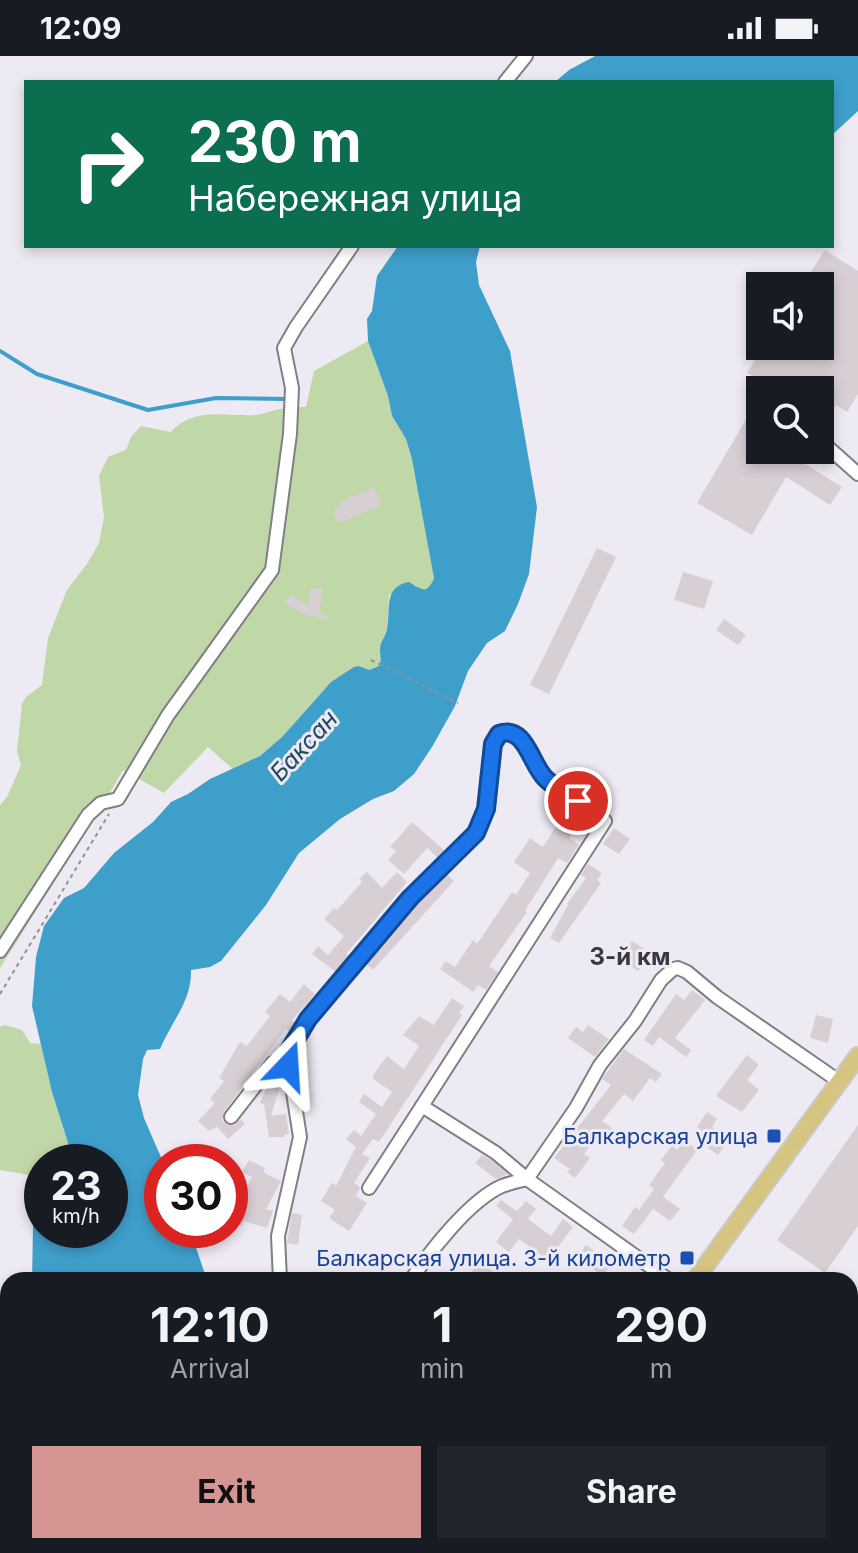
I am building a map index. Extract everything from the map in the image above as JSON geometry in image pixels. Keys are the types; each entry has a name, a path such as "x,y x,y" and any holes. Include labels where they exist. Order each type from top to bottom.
{"main road":[{"path":"701,1272 858,1056"}],"street":[{"path":"507,80 526,56"},
{"path":"0,951 88,815 101,803 118,799 168,715 272,570 290,434 292,388 284,348 351,248"},
{"path":"834,453 858,474"},
{"path":"280,1272 278,1236 300,1137 288,1059 294,1039 410,898 476,833 486,809 493,744 499,734 510,732 528,749 547,781 605,821 369,1188"},
{"path":"417,1272 450,1230 474,1206 503,1185 527,1179 576,1108 600,1065 635,1021 661,980 673,969 687,972 717,997 840,1082"},
{"path":"231,1117 273,1063 288,1059"},
{"path":"422,1106 496,1153 527,1179 658,1272"}],"path":[{"path":"371,660 458,703"},
{"path":"0,994 118,799"}],"green space":[{"path":"368,341 392,416 406,439 412,459 432,555 434,578 430,588 419,591 415,585 389,595 387,629 379,648 382,660 379,666 369,670 359,666 331,682 283,736 260,756 234,770 208,747 164,793 123,770 0,968 0,805 7,797 21,765 17,751 22,704 42,685 48,638 67,590 99,543 104,517 99,476 108,457 126,450 131,437 141,426 171,432 180,424 200,416 256,415 284,408 306,407 314,371"},
{"path":"5,1025 22,1030 30,1043 41,1044 68,1144 24,1144 24,1174 0,1170 0,1027"}],"water":[{"path":"595,56 858,56 858,111 834,133 834,80 557,80"},
{"name":"Баксан","path":"397,248 480,248 476,262 479,285 510,351 537,507 529,574 505,631 487,643 468,671 455,706 414,774 394,791 373,799 340,819 299,853 266,905 221,961 210,967 191,970 185,1002 160,1049 147,1050 138,1095 155,1144 144,1144 144,1248 196,1248 204,1272 32,1272 33,1248 128,1248 128,1144 68,1144 52,1092 32,1006 36,957 44,926 64,898 84,888 114,853 153,822 171,802 210,779 260,756 283,736 331,682 354,667 369,670 379,666 380,647 395,588 409,582 426,589 434,578 412,459 406,439 392,416 368,341 367,319 372,311 377,276"}],"building":[{"path":"825,250 858,271 858,394 847,412 836,405 834,408 834,376 752,376 747,373 755,360 834,360 834,272 811,272"},
{"path":"746,420 746,464 805,464 842,487 830,505 786,477 752,535 697,503"},
{"path":"374,487 382,505 338,523 333,511 341,508 339,503"},
{"path":"597,548 616,557 549,694 530,685"},
{"path":"683,572 713,581 704,609 674,600"},
{"path":"311,588 323,589 319,612 328,620 303,614 285,603 290,595 308,605"},
{"path":"724,619 746,635 738,645 716,630"},
{"path":"567,810 581,819 569,838 579,845 567,863 558,858 527,912 489,966 498,972 486,990 478,985 473,992 440,969 446,961 455,967 473,940 477,944 512,892 516,895 530,873 514,862 530,838 543,847"},
{"path":"412,822 445,851 438,858 427,848 404,874 388,860 396,851 390,847"},
{"path":"614,828 630,839 619,854 603,844"},
{"path":"588,864 602,873 597,880 601,883 559,943 550,938 567,904 586,878 581,875"},
{"path":"367,872 382,888 397,872 407,882 346,954 349,956 336,972 312,954 318,946 328,955 344,936 324,919 334,908 337,910"},
{"path":"447,874 454,881 373,970 366,964"},
{"path":"632,941 651,953 638,971 626,963 629,958 623,955"},
{"path":"304,984 315,994 292,1020 295,1023 290,1032 286,1029 224,1112 222,1120 226,1124 234,1126 241,1119 245,1124 228,1139 217,1127 209,1131 198,1121 215,1103 210,1099 224,1081 219,1078 240,1042 247,1046 270,1016 265,1012 280,994 290,1002"},
{"path":"692,990 705,1000 675,1038 691,1050 686,1057 659,1037 653,1046 644,1040 676,994 684,1000"},
{"path":"452,998 464,1006 459,1013 462,1015 379,1142 373,1139 362,1154 370,1158 354,1183 360,1187 356,1196 367,1203 349,1231 329,1218 335,1210 321,1201 332,1183 336,1186 356,1147 346,1139 354,1130 361,1136 376,1114 359,1102 364,1094 382,1107 392,1092 372,1078 376,1071 387,1056 404,1069 419,1046 403,1035 419,1016 434,1025"},
{"path":"816,1015 833,1019 828,1043 810,1038"},
{"path":"588,1025 609,1039 595,1057 568,1038 576,1027 583,1032"},
{"path":"624,1049 662,1074 656,1082 650,1078 633,1101 624,1094 602,1121 615,1130 605,1142 597,1136 584,1154 590,1158 575,1178 567,1172 570,1169 554,1158 611,1085 602,1079"},
{"path":"747,1055 759,1065 747,1080 759,1090 742,1112 716,1096"},
{"path":"269,1083 280,1086 271,1116 286,1114 289,1134 284,1137 269,1137 264,1104 260,1103"},
{"path":"707,1112 717,1119 712,1127 729,1139 718,1155 703,1144 709,1136 697,1127"},
{"path":"858,1125 858,1226 826,1272 777,1240"},
{"path":"684,1140 697,1150 663,1197 680,1209 670,1221 653,1209 634,1234 622,1226 635,1207 639,1210 654,1189 649,1185 665,1163 661,1160 672,1145 677,1150"},
{"path":"482,1155 508,1174 496,1179 475,1163"},
{"path":"248,1162 265,1168 263,1172 281,1181 266,1209 273,1211 267,1228 248,1222 248,1185 252,1177 248,1175"},
{"path":"501,1200 517,1211 526,1201 536,1209 528,1219 551,1236 563,1219 573,1227 548,1260 519,1239 509,1252 496,1242 513,1219 496,1206"},
{"path":"292,1213 302,1215 298,1245 287,1243"},
{"path":"586,1245 612,1263 606,1272 597,1272 577,1258"},
{"path":"479,1262 493,1272 472,1272"}],"waterway":[{"path":"0,351 37,374 148,410 216,398 288,399"}],"place":[{"name":"Балкарская улица","path":"774,1136"},
{"name":"Балкарская улица. 3-й километр","path":"687,1258"}],"district":[{"name":"3-й км","path":"630,957"}],"route":[{"path":"288,1066 287,1054 308,1019 410,898 442,870 476,833 489,798 491,755 499,734 504,731 516,735 523,741 547,781 578,801"}]}
